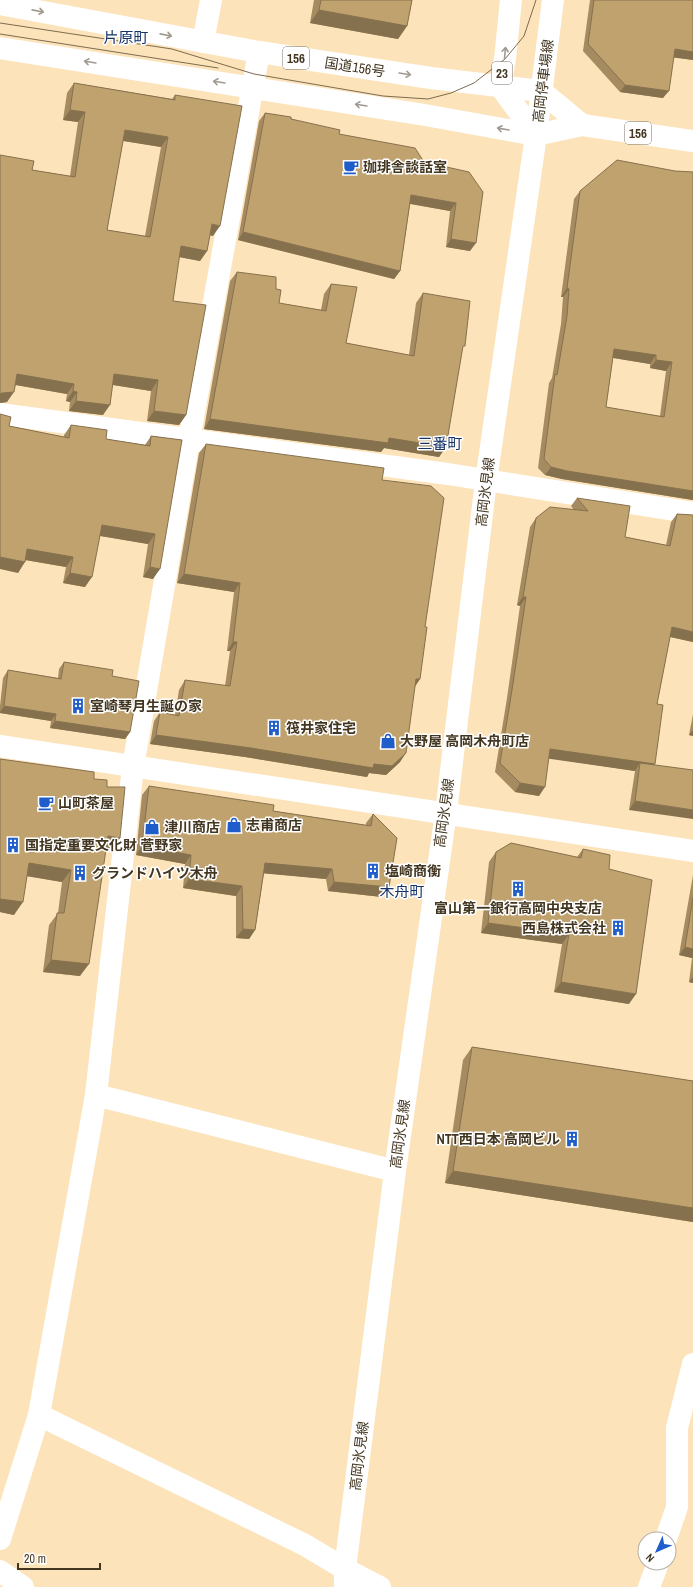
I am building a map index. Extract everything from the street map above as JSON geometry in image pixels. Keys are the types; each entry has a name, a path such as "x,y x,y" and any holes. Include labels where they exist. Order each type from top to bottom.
{"main road":[{"path":"203,42 211,0"},
{"name":"23","path":"500,86 505,60 511,0"},
{"name":"高岡停車場線","path":"536,135 553,0"},
{"name":"国道156号","path":"0,4 259,52 431,78 541,91"},
{"name":"156","path":"0,48 425,115 536,135 582,125 693,142"},
{"path":"0,1539 4,1516 39,1415 96,1095 133,767 189,440 259,52"},
{"name":"高岡停車場線","path":"500,86 536,135"},
{"path":"541,91 582,125"},
{"name":"高岡氷見線","path":"345,1578 395,1171 446,812 486,481 536,135"},
{"path":"0,414 448,474 693,513"},
{"path":"0,746 133,767 446,812 693,851"},
{"path":"96,1095 395,1171"},
{"path":"669,1531 677,1508 677,1428 693,1364"},
{"path":"39,1415 305,1545 345,1578 380,1587"},
{"path":"0,1571 24,1587"},
{"path":"649,1587 655,1571"}],"building":[{"path":"321,0 412,0 407,26 319,10"},
{"path":"594,0 693,0 693,52 675,49 669,91 625,85 588,44"},
{"path":"74,83 175,100 175,95 242,106 220,226 212,224 207,251 181,246 173,301 206,305 186,415 154,411 158,380 114,374 110,405 76,401 77,392 73,391 74,384 17,374 14,392 0,394 0,155 34,161 32,170 75,177 85,112 70,110","holes":["125,130 168,137 150,237 107,230"]},
{"path":"265,113 291,117 291,119 340,130 339,134 415,148 424,162 469,172 483,192 476,243 451,239 456,203 411,195 400,271 243,232"},
{"path":"617,160 675,171 693,172 693,491 567,471 551,467 544,459 555,374 557,375 567,316 569,289 567,288 580,191","holes":["614,349 656,355 656,360 672,362 664,417 606,407"]},
{"path":"237,272 276,277 276,289 281,290 279,303 326,311 331,284 357,287 346,343 414,356 423,293 470,301 465,346 463,346 446,447 389,438 388,443 210,419"},
{"path":"0,414 11,417 9,426 69,438 71,425 107,430 106,439 150,446 151,436 182,440 160,569 150,567 155,534 102,525 92,577 70,573 73,557 27,549 25,562 0,557"},
{"path":"206,444 384,468 382,480 431,486 444,498 425,627 427,627 420,679 416,679 406,753 392,766 374,764 373,768 251,748 156,735 160,712 179,716 185,680 230,686 237,642 233,642 240,583 184,574"},
{"path":"577,498 630,506 625,537 670,546 677,514 693,515 693,632 672,627 657,704 663,705 655,764 550,749 545,787 520,783 500,763 526,597 523,597 536,518 550,507 588,511"},
{"path":"64,662 113,670 112,676 139,681 130,732 55,721 56,714 4,706 8,670 61,679"},
{"path":"0,759 94,772 94,779 107,780 107,787 125,787 120,838 108,836 89,964 51,960 57,913 64,913 71,870 29,863 23,902 0,899"},
{"path":"640,763 693,770 693,810 635,801"},
{"path":"149,786 274,805 273,811 371,826 373,814 397,838 389,887 334,882 332,869 265,863 255,930 243,929 242,886 189,879 191,855 142,846"},
{"path":"511,843 581,858 583,849 610,855 609,869 652,880 636,994 561,982 569,934 488,923 496,852"},
{"path":"693,898 693,949 685,947"},
{"name":"NTT西日本 高岡ビル","path":"472,1047 693,1081 693,1208 453,1171"}],"tram line":[{"path":"0,23 172,49 254,74 383,96 428,99 451,93 474,83 505,59 524,36 536,0"},
{"path":"0,34 218,68"}],"place":[{"name":"珈琲舎談話室","path":"351,167"},
{"name":"室崎琴月生誕の家","path":"78,706"},
{"name":"筏井家住宅","path":"274,728"},
{"name":"大野屋 高岡木舟町店","path":"388,741"},
{"name":"山町茶屋","path":"46,803"},
{"name":"志甫商店","path":"234,825"},
{"name":"津川商店","path":"152,827"},
{"name":"国指定重要文化財 菅野家","path":"13,845"},
{"name":"塩崎商衡","path":"373,871"},
{"name":"グランドハイツ木舟","path":"80,873"},
{"name":"富山第一銀行高岡中央支店","path":"518,889"},
{"name":"西島株式会社","path":"618,928"},
{"name":"NTT西日本 高岡ビル","path":"572,1139"}],"district":[{"name":"片原町","path":"126,37"},
{"name":"三番町","path":"440,443"},
{"name":"木舟町","path":"402,891"}]}
